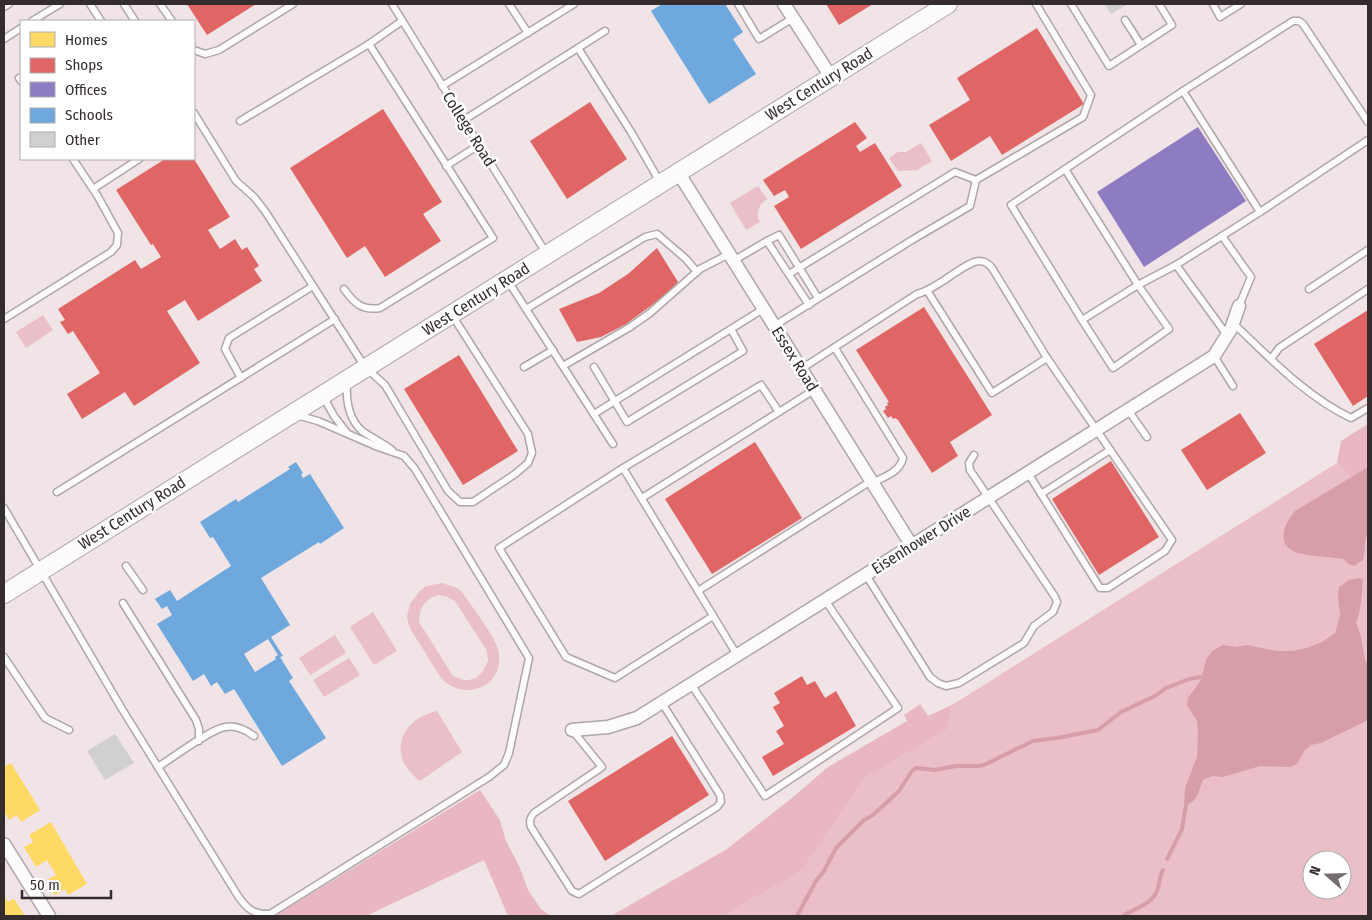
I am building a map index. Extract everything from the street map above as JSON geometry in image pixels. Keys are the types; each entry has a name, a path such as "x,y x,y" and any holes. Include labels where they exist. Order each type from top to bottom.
{"main road":[{"name":"West Century Road","path":"4,594 831,77 939,6"}],"street":[{"path":"784,4 831,77"},
{"name":"Essex Road","path":"678,172 912,546"},
{"name":"Eisenhower Drive","path":"572,730 608,727 637,718 1214,356 1233,323 1239,306"},
{"path":"4,844 49,916"}],"lane":[{"path":"4,7 9,4"},
{"path":"34,20 60,4"},
{"path":"90,4 100,20"},
{"path":"124,4 134,20"},
{"path":"160,4 171,20"},
{"path":"195,50 205,54 219,50 293,4"},
{"name":"College Road","path":"392,4 547,254"},
{"path":"510,4 528,33"},
{"path":"442,86 574,4"},
{"path":"738,4 759,39 793,18"},
{"path":"774,326 970,206 976,180 1083,117 1091,95 1036,4"},
{"path":"1071,4 1109,66 1172,25 1159,4"},
{"path":"1213,4 1220,17 1241,4"},
{"path":"1125,20 1141,45"},
{"path":"240,121 369,44 402,21"},
{"path":"1065,169 1138,285 1169,330 1113,368 1011,205 1183,90 1293,21 1303,24 1368,122"},
{"path":"4,39 20,29"},
{"path":"464,120 605,31"},
{"path":"344,289 355,304 364,308 380,308 493,238 369,44"},
{"path":"578,48 631,132 660,183"},
{"path":"1183,90 1260,212"},
{"path":"195,114 236,182 254,197 265,211 366,367 386,385 448,491 460,502 473,502 515,474 528,463 532,453 528,434 452,314"},
{"path":"1082,320 1138,285 1176,265 1368,140"},
{"path":"446,166 479,145"},
{"path":"4,319 111,252 117,245 118,233 93,189 73,160"},
{"path":"93,189 137,160"},
{"path":"789,274 955,172 976,180"},
{"path":"526,309 651,235 657,234 686,259 697,272"},
{"path":"563,366 630,327 650,313 697,272 779,235 818,298"},
{"path":"1222,236 1250,277 1239,306"},
{"path":"767,241 809,305"},
{"path":"1309,289 1368,250"},
{"path":"801,369 917,294 928,292 973,262 986,262 992,268 1047,358 1172,540 1166,551 1108,588 1100,588 1028,473"},
{"path":"1176,265 1227,335"},
{"path":"507,279 613,444"},
{"path":"241,378 225,349 228,338 314,286"},
{"path":"1271,359 1280,348 1368,289"},
{"path":"928,292 992,393 1047,358"},
{"path":"594,414 764,309"},
{"path":"57,492 335,319"},
{"path":"1233,323 1287,374 1332,409 1351,418 1368,408"},
{"path":"594,367 627,422 744,351 731,329"},
{"path":"698,591 900,466 903,458 835,348"},
{"path":"524,367 553,350"},
{"path":"1214,356 1233,386"},
{"path":"347,379 346,392 353,421 363,431 382,442 395,453"},
{"path":"712,616 616,678 566,657 499,548 623,468 761,385 779,412"},
{"path":"642,498 814,390"},
{"path":"322,394 334,416 350,436"},
{"path":"1128,410 1146,436"},
{"path":"4,508 122,709 238,896 251,912 260,915 270,914 489,777 504,765 509,753 529,658 416,469 404,456 350,436 318,421 291,414"},
{"path":"1041,494 1110,450"},
{"path":"866,575 930,677 946,686 959,683 1024,644 1034,626 1053,612 1057,602 969,466 970,459 974,455"},
{"path":"623,468 737,655"},
{"path":"126,566 143,590"},
{"path":"691,684 765,796 898,708 825,600"},
{"path":"123,603 196,720 200,735 199,741"},
{"path":"4,657 45,718 69,730"},
{"path":"572,730 602,767 534,813 530,818 530,822 531,827 572,891 579,894 717,807 721,802 720,795 662,703"},
{"path":"158,767 213,732 226,726 242,729 254,736"}],"shaded area":[{"path":"921,143 932,161 917,170 898,171 889,158 898,152 906,152"},
{"path":"758,186 767,199 759,209 760,222 746,230 730,203"},
{"path":"43,315 53,330 26,348 16,332"},
{"path":"1368,424 1368,467 1352,478 1337,463 1341,441"},
{"path":"1337,463 1352,478 1368,467 1368,916 723,916 801,871 866,777 948,729 952,705"},
{"path":"1368,467 1368,536 1365,540 1363,560 1354,566 1348,564 1344,559 1303,554 1293,551 1288,547 1284,537 1285,526 1295,511"},
{"path":"1363,579 1356,623 1361,637 1365,660 1368,664 1368,720 1321,743 1311,745 1305,750 1297,764 1291,767 1260,766 1223,777 1213,776 1203,780 1195,799 1184,805 1185,788 1197,757 1198,733 1197,721 1187,705 1188,698 1201,680 1206,660 1212,651 1223,645 1236,647 1247,645 1276,651 1293,651 1322,642 1335,633 1340,616 1339,587 1349,580"},
{"path":"442,583 457,588 462,592 496,644 499,662 496,672 491,681 482,687 462,690 451,686 441,678 411,630 407,616 410,604 426,586","holes":["433,596 445,596 455,601 487,651 488,661 483,671 476,678 464,680 453,676 419,622 420,613 426,601"]},
{"path":"373,612 397,651 374,665 350,627"},
{"path":"335,635 346,653 310,675 299,658"},
{"path":"349,658 360,675 324,697 313,680"},
{"path":"920,704 928,716 952,705 948,729 866,777 801,871 723,916 611,916 727,849 828,767 907,721 904,715"},
{"path":"437,711 462,752 420,781 403,761 401,751 402,740 413,722"},
{"path":"480,790 500,820 506,841 520,868 528,890 541,909 551,916 508,916 484,860 366,916 275,916"}],"building: Homes":[{"path":"11,763 40,810 21,822 17,815 9,820 4,811 4,767"},
{"path":"51,822 87,884 68,895 65,889 55,895 47,880 56,875 47,860 36,867 24,847 33,842 29,835"},
{"path":"4,895 8,902 14,899 25,916 4,916"}],"building: Shops":[{"path":"187,4 256,4 207,35"},
{"path":"826,4 873,4 839,25"},
{"path":"1037,28 1084,104 1002,155 990,136 951,161 929,125 970,100 957,78"},
{"path":"590,102 627,159 567,199 530,141"},
{"path":"383,109 442,202 423,214 441,241 385,277 365,246 347,258 290,168"},
{"path":"855,122 867,138 856,146 860,152 875,143 902,186 801,249 774,206 789,197 785,190 774,196 763,180"},
{"path":"163,160 195,160 230,217 208,230 220,249 235,239 242,250 247,247 259,266 254,269 262,281 198,321 185,300 167,311 200,363 134,406 125,392 82,419 67,394 100,373 73,331 68,334 60,322 65,320 58,309 135,260 141,269 161,257 153,244 151,245 116,190"},
{"path":"657,248 678,282 667,294 626,324 601,337 577,342 559,309 599,293 628,274"},
{"path":"924,307 992,415 950,442 958,456 932,473 898,420 893,419 891,416 888,418 883,411 889,402 856,350"},
{"path":"1368,310 1368,396 1353,406 1314,344"},
{"path":"459,355 518,451 463,485 404,389"},
{"path":"1240,413 1266,453 1207,490 1181,450"},
{"path":"755,442 802,518 712,574 665,499"},
{"path":"1111,461 1159,537 1099,575 1052,499"},
{"path":"802,676 807,685 815,681 825,698 836,691 856,726 773,776 762,757 784,744 776,731 784,726 773,707 780,703 774,693"},
{"path":"672,736 709,795 605,861 568,801"}],"building: Offices":[{"path":"1198,127 1246,201 1144,267 1097,192"}],"building: Schools":[{"path":"662,4 725,4 743,32 733,39 756,74 709,104 651,11"},
{"path":"296,462 303,473 301,475 303,478 310,474 344,528 261,578 290,625 271,637 283,656 280,657 293,678 289,681 326,738 282,766 234,689 225,694 217,682 211,686 204,674 193,681 157,624 172,615 167,606 162,609 155,599 170,590 177,601 231,566 213,537 210,538 200,522 236,499 238,502 290,469 288,467","holes":["268,639 278,655 275,657 276,659 255,672 244,654"]}],"building: Other":[{"path":"1104,4 1128,4 1111,14"},
{"path":"115,734 134,763 105,780 87,751"}],"waterway":[{"path":"797,916 836,848 864,820 873,815 899,791 916,768 935,770 956,766 984,765 1033,741 1098,730 1121,712 1155,696 1166,688 1189,679 1201,677"},
{"path":"1167,859 1182,829 1186,805"},
{"path":"1123,916 1150,901 1157,890 1163,870"}]}
